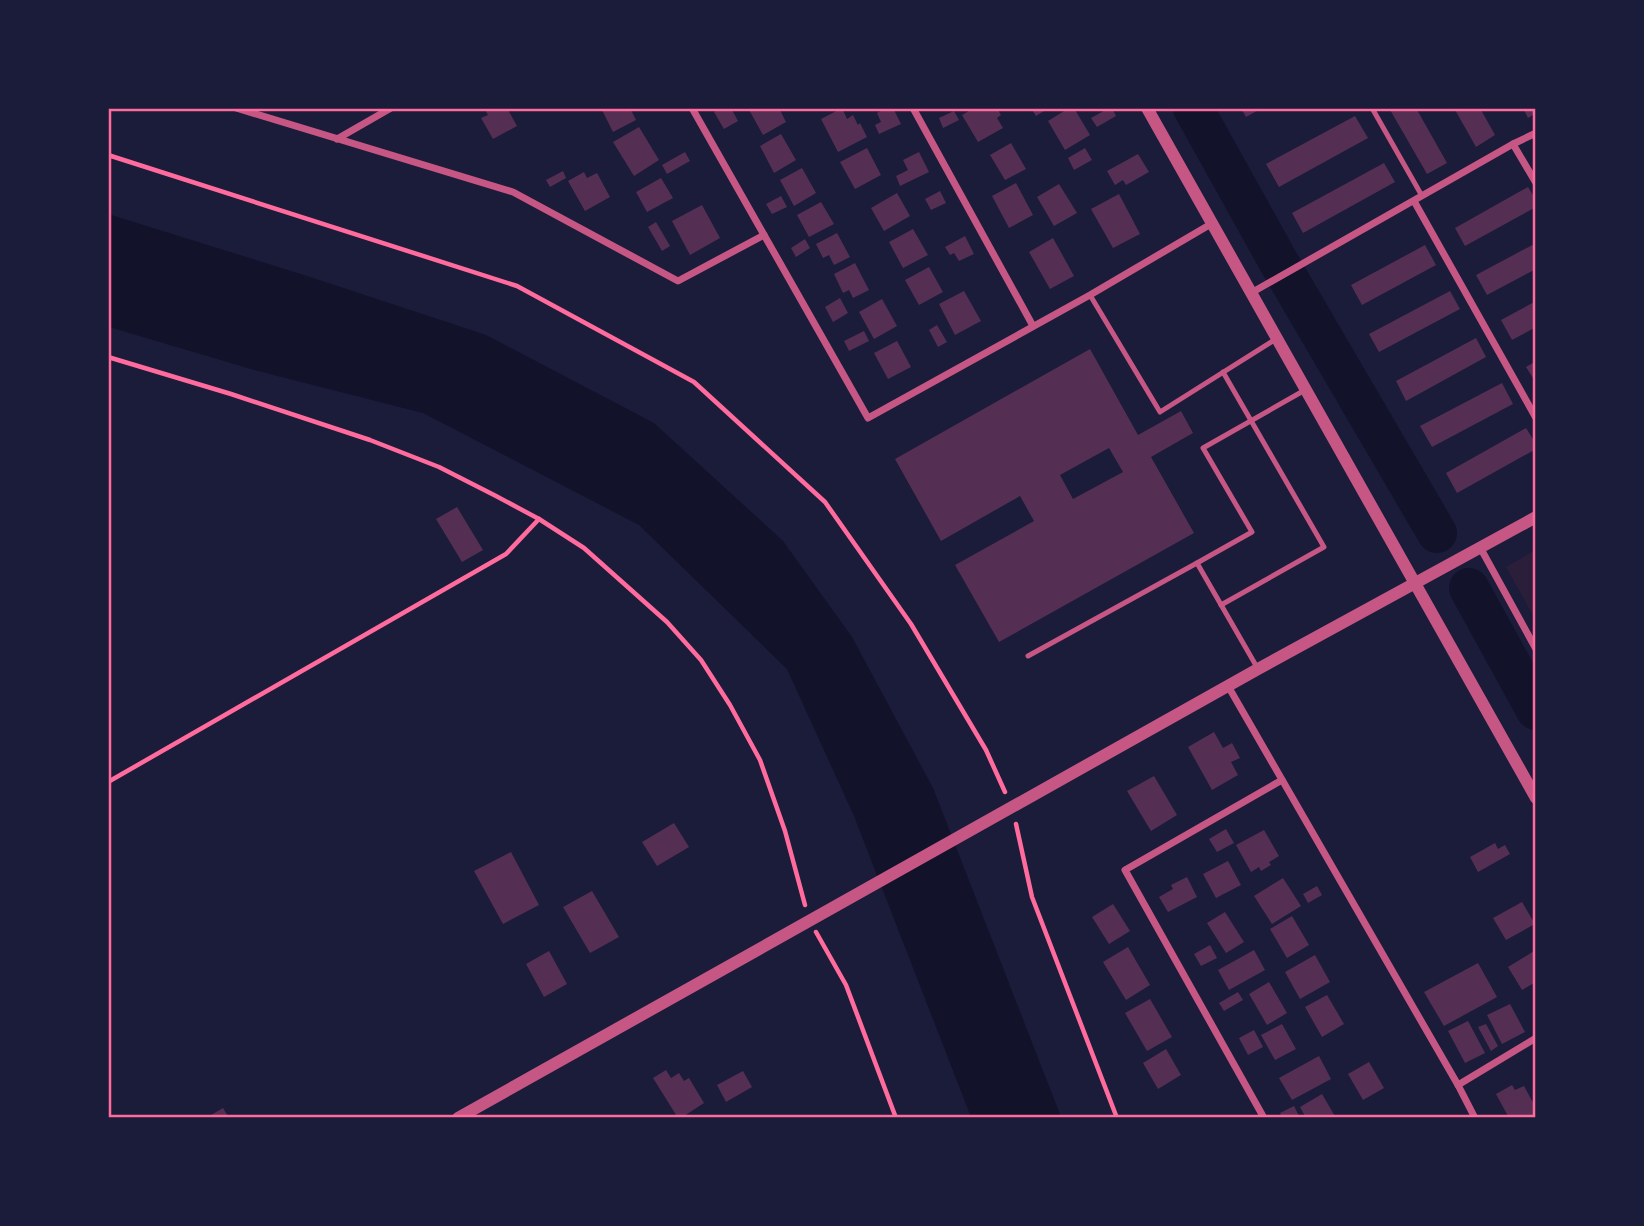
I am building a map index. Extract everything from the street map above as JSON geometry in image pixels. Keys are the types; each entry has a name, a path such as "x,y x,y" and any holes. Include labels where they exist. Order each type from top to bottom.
{"street":[{"path":"236,108 513,192 678,281 764,235"},
{"path":"337,139 391,108"},
{"path":"692,108 867,418 1090,295 1211,224"},
{"path":"912,108 1034,326"},
{"path":"1147,108 1535,798"},
{"path":"1250,293 1535,133"},
{"path":"1513,144 1535,183"},
{"path":"1414,201 1535,418"},
{"path":"458,1118 1258,669 1535,517"},
{"path":"1481,548 1535,649"},
{"path":"1228,686 1475,1118"},
{"path":"1264,1118 1125,870 1282,780"},
{"path":"1458,1085 1535,1038"}],"lane":[{"path":"1372,108 1422,196"},
{"path":"1090,295 1160,412 1276,339"},
{"path":"1221,606 1324,547 1223,372"},
{"path":"1028,656 1252,532 1203,448 1305,390"},
{"path":"1197,563 1258,669"}],"path":[{"path":"108,155 517,286 694,382 825,502 911,624 986,750 1008,809 1032,897 1117,1118"},
{"path":"108,358 231,394 370,440 439,467 539,519 584,548 667,622 701,660 730,705 760,760 813,918 846,985 896,1118"},
{"path":"108,782 506,554 539,519"}],"shaded area":[{"path":"108,214 486,335 654,423 783,541 852,637 933,788 1061,1117 971,1117 854,816 787,669 639,525 423,413 258,371 109,327"},
{"path":"1535,550 1535,619 1506,567"}],"building":[{"path":"484,108 507,108 517,126 493,139 481,118 488,115"},
{"path":"601,108 630,108 636,120 613,132"},
{"path":"721,108 731,108 738,121 724,129 714,112"},
{"path":"748,108 779,108 786,122 763,135"},
{"path":"842,108 847,119 853,115 858,125 860,123 867,137 838,152 821,119"},
{"path":"885,108 893,108 901,124 879,134 875,125 881,122 877,113"},
{"path":"974,108 997,108 1001,115 997,118 1003,128 978,142 962,115"},
{"path":"1031,108 1049,108 1036,116"},
{"path":"1069,108 1074,108 1090,135 1065,150 1048,121"},
{"path":"1112,108 1116,116 1097,127 1091,118"},
{"path":"1241,108 1262,108 1246,117"},
{"path":"1389,108 1416,108 1447,163 1427,174"},
{"path":"1454,108 1480,108 1495,135 1476,147"},
{"path":"1523,108 1536,108 1536,113 1528,118"},
{"path":"954,111 959,120 943,128 939,118"},
{"path":"1355,116 1368,138 1279,187 1266,164"},
{"path":"639,127 659,160 634,176 613,142"},
{"path":"781,134 796,160 774,173 760,146"},
{"path":"1011,143 1026,169 1005,180 990,155"},
{"path":"867,148 881,175 855,189 840,162"},
{"path":"1085,148 1092,160 1074,170 1068,158"},
{"path":"685,152 690,161 667,174 662,165"},
{"path":"919,152 929,172 900,186 896,176 908,170 903,160"},
{"path":"1138,154 1149,172 1126,185 1123,180 1115,185 1107,171"},
{"path":"1384,163 1395,182 1303,233 1292,213"},
{"path":"802,168 816,193 794,206 780,180"},
{"path":"563,171 566,178 550,187 546,180"},
{"path":"584,172 587,178 597,173 610,197 585,211 568,181"},
{"path":"661,178 673,198 647,212 636,192"},
{"path":"1016,183 1033,215 1009,228 992,196"},
{"path":"1059,184 1077,213 1054,226 1037,197"},
{"path":"1528,187 1536,200 1536,207 1465,246 1455,228"},
{"path":"940,191 946,203 931,210 925,199"},
{"path":"897,193 910,216 884,231 871,208"},
{"path":"1119,194 1140,234 1113,248 1091,209"},
{"path":"781,196 787,207 772,214 766,204"},
{"path":"821,202 834,224 809,237 797,215"},
{"path":"702,205 720,238 690,255 672,221"},
{"path":"656,222 670,246 662,251 648,227"},
{"path":"913,229 928,255 903,268 889,242"},
{"path":"837,233 850,257 834,265 829,255 823,258 816,244"},
{"path":"965,236 974,254 959,261 954,253 950,255 945,247"},
{"path":"1053,238 1074,276 1050,289 1029,252"},
{"path":"805,239 810,248 796,257 791,248"},
{"path":"1536,243 1536,269 1487,295 1476,275"},
{"path":"1425,245 1436,265 1362,305 1351,285"},
{"path":"855,263 869,290 853,298 849,290 843,293 834,274"},
{"path":"929,267 943,292 919,305 905,280"},
{"path":"964,291 981,321 955,335 939,304"},
{"path":"1450,291 1460,309 1379,352 1369,334"},
{"path":"840,298 848,313 833,322 825,307"},
{"path":"882,299 897,326 874,339 859,312"},
{"path":"1536,301 1536,327 1512,340 1501,320"},
{"path":"937,325 947,342 938,347 929,330"},
{"path":"864,331 869,341 849,351 844,341"},
{"path":"1476,338 1486,357 1406,401 1396,381"},
{"path":"897,341 911,367 888,379 874,353"},
{"path":"1090,349 1138,435 1181,411 1193,433 1151,457 1194,533 999,642 955,565 1034,521 1020,496 941,541 895,459","holes":["1109,448 1123,472 1073,499 1060,475"]},
{"path":"1536,361 1536,383 1526,367"},
{"path":"1502,383 1513,404 1432,447 1420,426"},
{"path":"1526,428 1536,444 1536,449 1457,493 1446,473"},
{"path":"457,507 483,550 462,562 436,519"},
{"path":"1214,732 1223,748 1232,743 1240,758 1231,762 1238,775 1212,790 1188,747"},
{"path":"1154,776 1177,815 1151,831 1127,791"},
{"path":"674,823 689,847 657,866 642,842"},
{"path":"1226,829 1234,843 1217,852 1209,839"},
{"path":"1264,830 1279,856 1261,871 1259,867 1251,872 1236,845"},
{"path":"1495,843 1498,849 1505,845 1510,854 1478,872 1470,857"},
{"path":"511,852 539,905 503,924 474,871"},
{"path":"1228,861 1241,885 1216,898 1203,874"},
{"path":"1187,877 1197,897 1168,912 1159,897 1173,889 1171,885"},
{"path":"1283,878 1301,906 1272,924 1254,896"},
{"path":"1317,886 1322,895 1308,903 1303,894"},
{"path":"592,891 619,937 590,953 563,907"},
{"path":"1522,902 1535,924 1506,940 1493,918"},
{"path":"1113,904 1130,931 1109,944 1092,917"},
{"path":"1225,912 1244,942 1226,953 1207,923"},
{"path":"1292,916 1309,945 1287,958 1270,929"},
{"path":"1210,945 1217,958 1201,966 1194,954"},
{"path":"1128,947 1150,985 1126,1000 1103,962"},
{"path":"1254,950 1265,970 1229,990 1218,970"},
{"path":"549,951 567,984 544,997 526,964"},
{"path":"1534,951 1536,982 1522,990 1508,967"},
{"path":"1315,955 1330,982 1300,999 1285,972"},
{"path":"1478,963 1497,997 1444,1026 1424,992"},
{"path":"1269,982 1287,1013 1267,1025 1249,994"},
{"path":"1238,992 1243,1000 1224,1011 1219,1003"},
{"path":"1327,995 1344,1024 1322,1037 1305,1007"},
{"path":"1150,999 1172,1037 1147,1051 1125,1013"},
{"path":"1510,1004 1525,1032 1502,1044 1487,1015"},
{"path":"1468,1021 1485,1053 1465,1063 1448,1031"},
{"path":"1282,1024 1296,1049 1275,1060 1261,1035"},
{"path":"1486,1024 1498,1046 1491,1051 1478,1027"},
{"path":"1254,1030 1263,1047 1248,1055 1239,1038"},
{"path":"1166,1049 1181,1075 1158,1089 1143,1063"},
{"path":"1319,1056 1331,1079 1292,1100 1279,1078"},
{"path":"1369,1062 1384,1088 1363,1100 1348,1074"},
{"path":"666,1070 671,1078 679,1073 684,1081 689,1078 704,1103 678,1118 653,1078"},
{"path":"743,1071 752,1087 726,1102 717,1085"},
{"path":"1512,1085 1515,1090 1524,1086 1536,1108 1536,1118 1509,1118 1496,1094"},
{"path":"1322,1094 1336,1118 1306,1118 1300,1107"},
{"path":"1294,1106 1300,1118 1282,1118 1280,1113"},
{"path":"223,1108 229,1118 206,1118"}],"waterway":[{"path":"1193,108 1277,259 1437,533"},
{"path":"1469,588 1536,710"}]}
